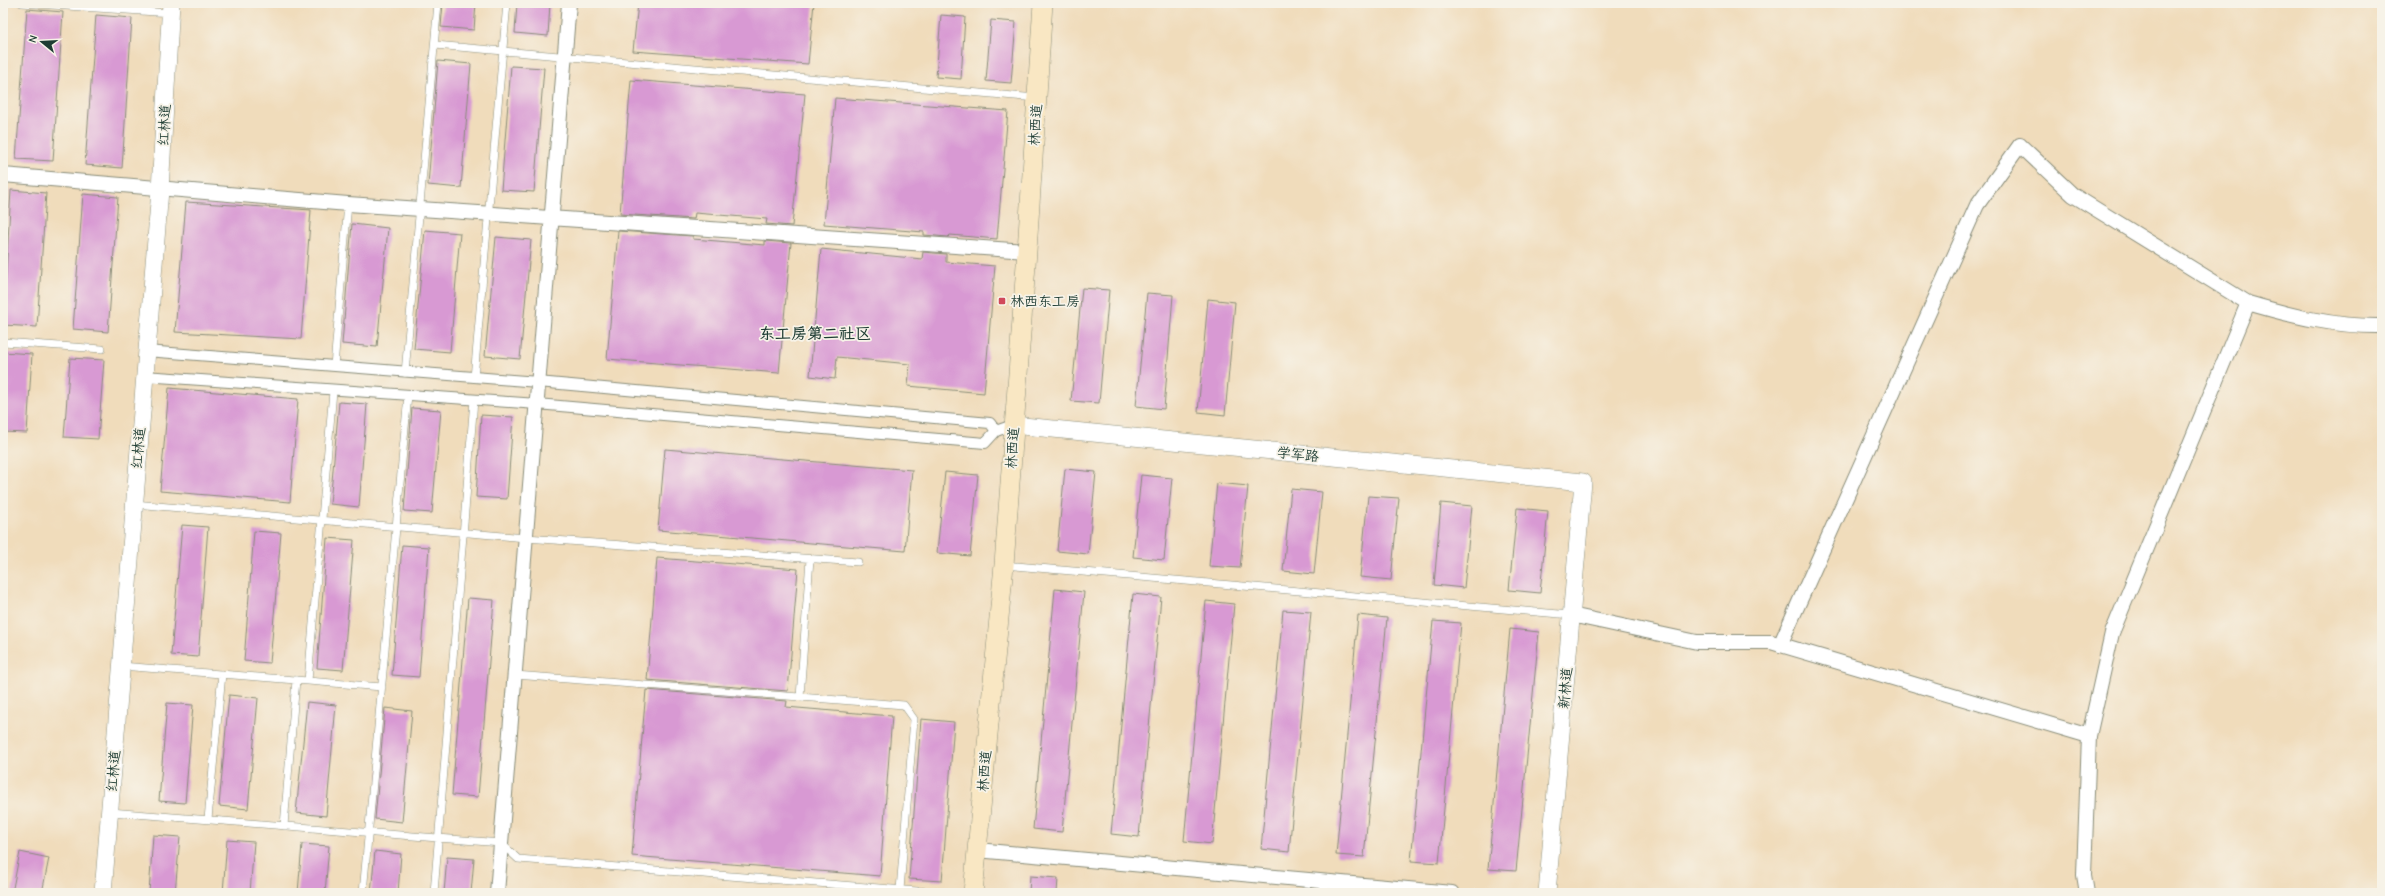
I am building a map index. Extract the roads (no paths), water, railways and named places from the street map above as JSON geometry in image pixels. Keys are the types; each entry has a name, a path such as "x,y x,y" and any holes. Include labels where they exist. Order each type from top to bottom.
{"main road":[{"name":"林西道","path":"973,893 1004,565 1005,428 1027,251 1043,3"}],"street":[{"path":"497,893 570,3"},
{"name":"红林道","path":"103,893 160,190 171,8"},
{"path":"1780,645 1977,205 2020,146 2073,195 2248,303 2297,318 2360,326 2382,326"},
{"path":"3,175 160,190 348,204 1027,251"},
{"path":"2087,893 2084,874 2089,736 2112,633 2248,303"},
{"path":"146,351 405,373 538,382 990,423 1005,428"},
{"path":"144,376 333,391 537,404 985,443 1005,428"},
{"name":"学军路","path":"1005,428 1583,482"},
{"name":"新林道","path":"1547,893 1583,482"},
{"path":"1571,615 1697,642 1771,642 2089,736"},
{"path":"977,850 1452,893"}],"lane":[{"path":"22,3 171,8"},
{"path":"405,373 438,3"},
{"path":"474,378 507,3"},
{"path":"435,45 1037,98"},
{"path":"334,366 348,204"},
{"path":"3,342 102,349"},
{"path":"308,680 333,391"},
{"path":"363,893 408,395"},
{"path":"434,893 474,400"},
{"path":"134,504 396,525 526,538 858,562"},
{"path":"800,697 810,559"},
{"path":"1004,565 1571,615"},
{"path":"121,666 382,686"},
{"path":"208,820 222,674"},
{"path":"515,675 904,705 914,719 900,890"},
{"path":"284,826 296,680"},
{"path":"109,812 501,843 518,859 942,893"}],"place":[{"name":"林西东工房","path":"1002,301"}],"district":[{"name":"东工房第二社区","path":"815,333"}]}
